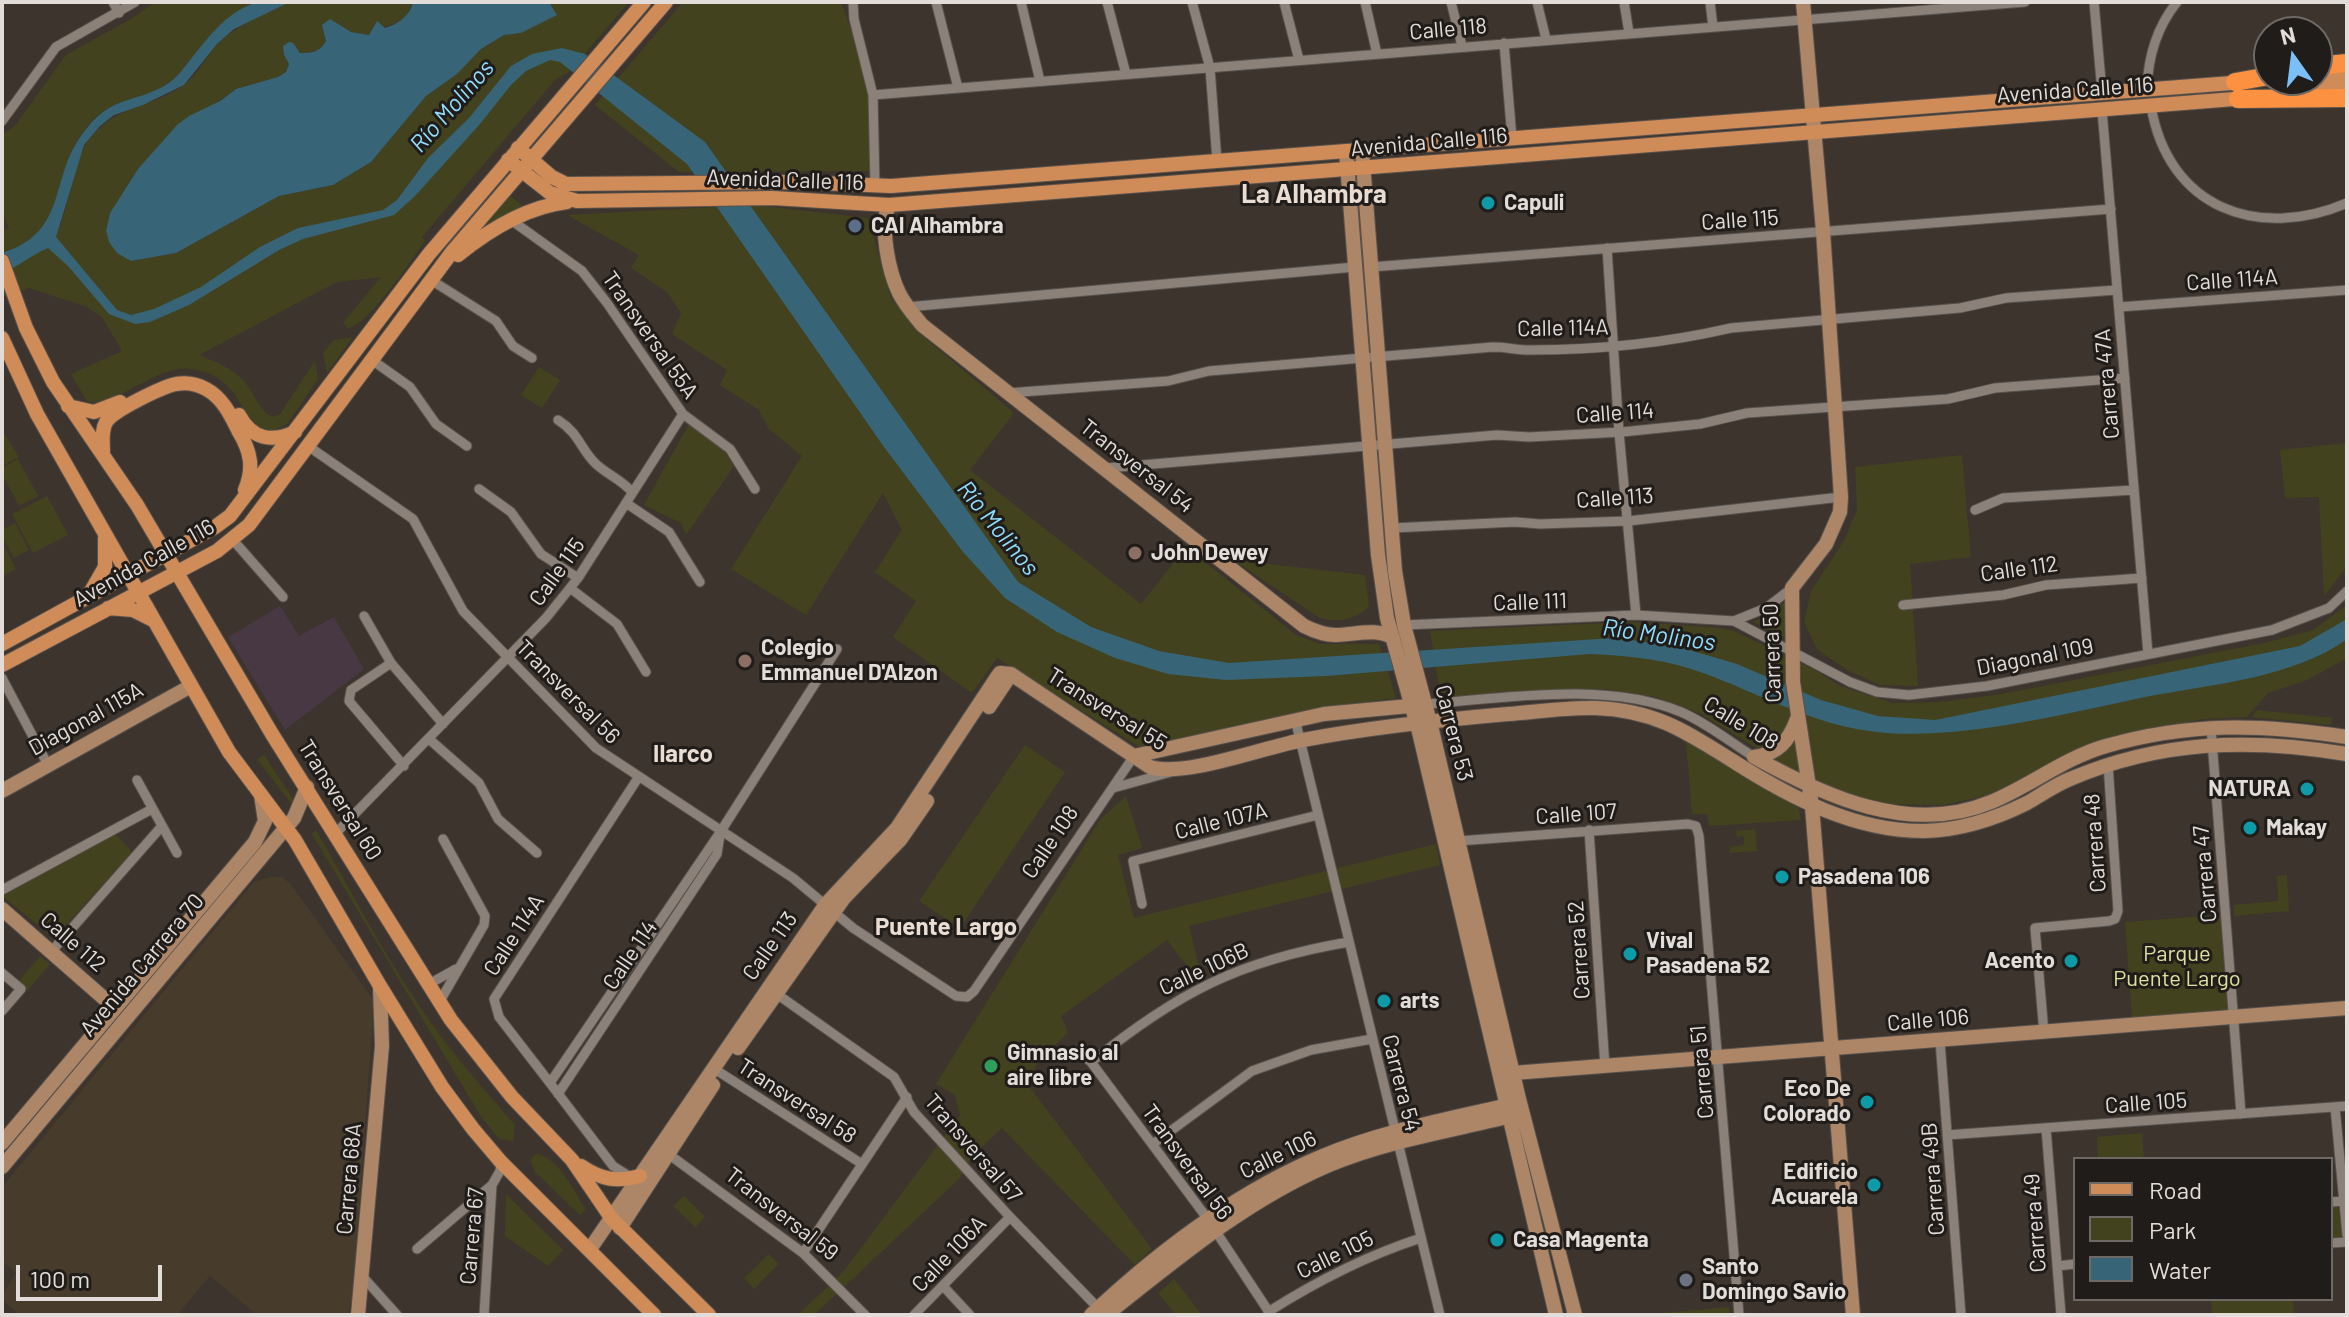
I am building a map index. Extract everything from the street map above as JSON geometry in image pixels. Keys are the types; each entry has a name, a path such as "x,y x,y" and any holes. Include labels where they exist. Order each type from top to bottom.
{"highway":[{"path":"2237,91 2253,84"},
{"path":"2237,91 2347,98"}],"main road":[{"path":"518,148 644,2"},
{"path":"526,165 666,2"},
{"name":"Avenida Calle 116","path":"508,160 566,184 808,182 875,186 2147,89 2237,91 2347,88"},
{"name":"Avenida Calle 116","path":"2,644 223,522 240,504 392,301 518,148 526,165 550,193 577,201 749,198 889,205 2151,106 2237,91"},
{"name":"Avenida Calle 116","path":"2,665 177,572 233,540 249,525 431,280 526,165"},
{"path":"431,280 468,247 511,220 546,205 577,201"},
{"name":"Transversal 60","path":"2,261 33,344 68,406 103,453 272,734 440,1001 480,1060 572,1160 616,1223 709,1315"},
{"path":"2,338 37,414 229,752 286,827 457,1108 501,1162 654,1315"},
{"path":"68,406 83,411 100,411 167,379 191,377 206,381 224,393 247,428 257,435 276,439 295,432"},
{"path":"103,453 104,427 115,413 170,386 183,383 198,385 214,393 224,404 249,452 250,478 240,504"},
{"path":"82,600 100,580 105,567 107,546 101,526"},
{"path":"107,608 133,610 153,620"},
{"path":"572,1160 604,1179 638,1177"}],"street":[{"path":"113,2 119,13"},
{"path":"2,121 56,47 135,2"},
{"path":"853,2 854,19 873,95 875,186"},
{"path":"936,2 958,88"},
{"path":"1021,2 1040,81"},
{"path":"1107,2 1126,74"},
{"path":"1192,2 1210,68 1217,161"},
{"path":"1284,2 1299,60"},
{"path":"1365,2 1377,54"},
{"path":"1451,2 1462,46"},
{"path":"1537,2 1546,39"},
{"path":"1624,2 1629,33"},
{"path":"1710,2 1713,27"},
{"name":"Carrera 50","path":"1803,2 1837,407 1841,497 1840,512 1826,544 1792,588 1793,682 1812,806 1853,1315"},
{"name":"Calle 118","path":"873,95 1804,20 1912,7 2025,2"},
{"path":"2094,2 2102,92"},
{"path":"2147,89 2151,52 2160,27 2177,2"},
{"path":"1504,43 1512,138"},
{"path":"2151,106 2162,145 2178,172 2200,194 2227,210 2259,218 2297,219 2347,203"},
{"name":"Carrera 47A","path":"2102,110 2148,654"},
{"name":"Carrera 53","path":"1362,150 1397,587 1404,625 1399,641"},
{"name":"Carrera 53","path":"1346,151 1383,591 1423,721 1515,1110 1556,1315"},
{"path":"863,204 884,235"},
{"path":"889,205 884,219 884,235 896,285 907,307 1355,267"},
{"name":"Calle 115","path":"1371,267 2111,209"},
{"name":"Transversal 55A","path":"529,212 532,227 543,242"},
{"name":"Transversal 55A","path":"511,220 585,274 683,414 730,449 755,489"},
{"path":"1607,248 1619,432 1636,615"},
{"path":"431,280 496,321 513,346 532,358"},
{"name":"Calle 114A","path":"1008,393 1168,381 1209,371 1362,357 1493,347 1528,350 1613,345 1699,336 1731,328 1960,308 2006,298 2117,290"},
{"name":"Calle 114A","path":"2119,307 2347,290"},
{"name":"Transversal 54","path":"907,307 922,325 1304,626 1319,633 1380,633 1399,641"},
{"path":"372,360 410,387 436,424 467,446"},
{"name":"Calle 114","path":"1106,468 1497,435 1529,437 1619,432 1700,424 1747,413 1948,399 1995,388 2125,378"},
{"name":"Calle 115","path":"335,834 546,618 578,578 683,414"},
{"path":"558,420 577,435 598,466 624,482 632,492"},
{"name":"Transversal 56","path":"308,446 413,519 456,602 596,748 793,878 865,936 956,996 967,997"},
{"path":"479,489 511,512 541,554 578,578"},
{"path":"1975,510 2003,498 2134,490"},
{"name":"Calle 113","path":"1392,528 1628,521 1841,497"},
{"path":"626,503 669,532 700,582"},
{"path":"233,540 283,597"},
{"name":"Calle 112","path":"1903,605 2003,595 2046,585 2142,578"},
{"path":"570,588 617,624 646,672"},
{"path":"1734,621 1766,608 1792,588"},
{"path":"1351,634 1377,619 1383,591"},
{"name":"Diagonal 109","path":"1734,621 1850,682 1877,692 1900,695 1987,686 2272,630 2329,608 2347,591"},
{"name":"Calle 111","path":"1404,625 1636,615 1711,617 1734,621"},
{"path":"364,616 391,663 443,724"},
{"name":"Calle 114","path":"550,1083 721,831 837,649"},
{"path":"391,663 351,690 349,701 404,766"},
{"name":"Calle 113","path":"616,1223 638,1177 717,1071 830,908 872,866 901,830 1004,675"},
{"name":"Transversal 55","path":"1004,675 1158,770 1184,769"},
{"path":"2,678 48,765"},
{"name":"Diagonal 115A","path":"2,791 191,686"},
{"name":"Calle 108","path":"967,997 988,973 1134,756 1295,719 1419,705 1585,693 1643,699 1700,722 1754,757 1809,787 1891,812 1918,814 1953,812 1991,802 2058,766 2102,747 2149,735 2249,726 2347,737"},
{"name":"Calle 108","path":"1113,788 1300,740 1423,721 1593,708 1628,711 1683,729 1734,763 1812,806 1869,824 1905,830 1948,829 1994,818 2067,780 2150,752 2239,743 2347,754"},
{"path":"1754,757 1776,751 1783,745 1796,715"},
{"name":"Carrera 54","path":"1295,719 1440,1315"},
{"name":"Carrera 53","path":"1423,721 1458,841 1513,1073 1515,1110 1575,1315"},
{"name":"Carrera 47","path":"2211,728 2241,1114"},
{"path":"429,739 479,783 498,819 537,853"},
{"name":"Carrera 48","path":"2044,1033 2035,928 2115,919 2118,911 2108,764"},
{"name":"Calle 114A","path":"638,778 494,999 499,1017 613,1166 638,1177"},
{"path":"137,780 177,853"},
{"name":"Avenida Carrera 70","path":"2,1143 286,827 299,809 307,787"},
{"name":"Avenida Carrera 70","path":"160,966 255,842 265,821 261,794"},
{"path":"2,890 152,809"},
{"name":"Calle 107A","path":"1142,904 1133,861 1318,815"},
{"path":"51,952 162,826"},
{"name":"Calle 107","path":"1458,841 1589,830 1696,826"},
{"name":"Carrera 51","path":"1696,826 1719,1058 1739,1315"},
{"name":"Carrera 52","path":"1589,830 1605,1067"},
{"name":"Calle 114","path":"558,1094 717,854 721,831"},
{"path":"440,1001 484,925 485,912 443,839"},
{"name":"Calle 112","path":"2,909 51,952 115,1017"},
{"name":"Calle 106B","path":"1091,1062 1146,1019 1208,983 1253,964 1300,950 1349,942"},
{"path":"429,984 456,969"},
{"path":"2,973 21,989 2,1011"},
{"name":"Carrera 68A","path":"358,1315 382,1046 380,986"},
{"name":"Transversal 57","path":"772,990 894,1077 914,1112 1100,1313"},
{"name":"Calle 106","path":"1513,1073 2347,1008"},
{"name":"Avenida Carrera 70","path":"2,1167 115,1017"},
{"path":"382,1046 391,1034 410,1034"},
{"path":"1153,1144 1252,1071 1311,1050 1372,1039"},
{"name":"Carrera 49B","path":"1940,1041 1961,1315"},
{"path":"1060,1055 1077,1050 1091,1062"},
{"name":"Transversal 56","path":"1091,1062 1210,1224 1269,1313"},
{"name":"Calle 113","path":"590,1249 616,1223 667,1153 717,1071"},
{"name":"Transversal 58","path":"717,1071 862,1164"},
{"path":"803,1253 907,1097"},
{"name":"Calle 105","path":"1947,1135 2347,1106"},
{"path":"2335,1107 2347,1235"},
{"name":"Calle 106","path":"1100,1313 1210,1224 1312,1161 1348,1147 1515,1110"},
{"name":"Carrera 49","path":"2046,1128 2061,1315"},
{"name":"Transversal 59","path":"667,1153 803,1253 865,1315"},
{"name":"Carrera 67","path":"484,1315 492,1185 501,1162"},
{"path":"417,1249 492,1185"},
{"path":"2333,1202 2344,1201"},
{"name":"Calle 106A","path":"914,1315 1010,1217"},
{"name":"Calle 105","path":"1269,1313 1344,1267 1381,1250 1421,1238"},
{"path":"2057,1266 2073,1264"},
{"path":"363,1277 397,1315"},
{"path":"943,1286 970,1315"}],"shaded area":[{"path":"280,606 299,636 334,617 364,669 285,730 228,637"},
{"path":"281,877 290,883 374,1001 354,1283 348,1315 257,1315 210,1276 177,1315 20,1315 2,1300 16,1273 2,1261 2,1187 254,882"}],"green space":[{"path":"155,2 260,2 223,23 169,82 154,91 114,105 96,117 74,146 56,200 39,231 24,243 2,253 2,231 9,228 2,211 2,135 15,126 66,55"},
{"path":"290,2 413,2 404,18 369,36 322,25 326,41 320,48 305,53 295,49 284,55 289,64 286,72 236,89 207,109 138,169 110,213 106,231 109,242 131,261 176,253 279,196 333,185 371,162 426,96 457,74 481,49 504,35 521,33 550,4 544,2 629,2 570,71 555,80 422,237 425,241 366,316 348,328 343,323 381,277 337,282 199,355 239,376 272,417 280,414 315,361 318,379 288,423 272,431 261,427 222,381 209,373 192,369 164,373 111,399 87,401 71,374 122,351 102,317 85,306 29,288 2,297 2,274 44,250 53,241 64,215 81,153 98,129 121,113 159,99 185,84 229,34"},
{"path":"683,2 841,2 863,62 870,100 872,171 679,172 595,105"},
{"path":"508,194 523,206 475,233"},
{"path":"754,205 868,218 891,298 924,337 1014,413 970,470 1141,604 1186,547 1296,635 1320,644 1379,644 1396,698 1301,711 1212,734 1140,747 997,658 972,693 893,637 916,601 875,572 902,530 883,493 806,615 731,569 802,456 769,429 759,410 720,385 727,370 672,334 681,313 667,292 631,268 639,255 567,215"},
{"path":"353,337 327,373 323,353 334,340"},
{"path":"539,367 560,380 542,408 521,395"},
{"path":"689,424 723,450 734,466 686,535 681,523 644,505"},
{"path":"2,430 19,457 2,466"},
{"path":"2347,443 2347,566 2324,596 2319,497 2285,498 2280,450"},
{"path":"1962,455 1971,557 1910,564 1918,686 1880,685 1847,670 1817,649 1804,622 1811,591 1844,541 1857,510 1855,467"},
{"path":"18,459 38,496 19,506 2,474 2,468"},
{"path":"47,496 68,535 33,553 12,514"},
{"path":"15,523 29,550 14,558 2,530"},
{"path":"2,542 16,569 2,576"},
{"path":"1233,560 1365,575 1369,607 1346,619 1320,618"},
{"path":"1784,603 1784,637 1754,622"},
{"path":"2347,605 2347,658 2307,680 2268,693 2247,717 2202,719 2139,734 2003,792 1943,805 1882,804 1815,784 1701,714 1656,697 1606,689 1562,689 1441,698 1430,631 1631,622 1712,627 1734,631 1815,670 1840,686 1892,703 1941,702 2002,694 2264,643 2313,630"},
{"path":"2257,710 2332,718 2331,725 2252,717"},
{"path":"1686,742 1798,805 1801,820 1709,826 1707,814 1692,814"},
{"path":"1025,745 1065,772 960,928 919,901"},
{"path":"264,755 295,802 292,805 257,759"},
{"path":"1126,796 1142,848 1118,855 1134,918 1436,844 1440,865 1189,926 1201,975 1198,981 1167,940 1061,1016 1068,1033 1037,1062 1028,1085 1152,1249 1135,1265 1002,1128 973,1155 960,1178 814,1315 798,1315 844,1271 960,1115 955,1095 936,1084 1100,820"},
{"path":"1755,829 1757,851 1730,853 1730,847 1744,845 1744,836 1737,837 1736,831"},
{"path":"316,830 420,1007 515,1125 513,1141 499,1139 480,1115 312,834"},
{"path":"116,834 132,852 54,938 2,896"},
{"path":"2287,875 2289,911 2234,916 2234,905 2278,901 2277,876"},
{"name":"Parque Puente Largo","path":"2221,915 2228,1012 2132,1018 2125,922"},
{"path":"40,956 50,964 28,990 18,982"},
{"path":"2142,1133 2144,1157 2098,1157 2097,1137"},
{"path":"536,1154 552,1161 565,1176 586,1210 580,1215 535,1172 530,1160"},
{"path":"506,1194 563,1250 548,1266 505,1236"},
{"path":"684,1196 705,1217 695,1227 673,1206"},
{"path":"2338,1204 2342,1237 2333,1239 2333,1205"},
{"path":"769,1254 779,1264 754,1289 744,1278"},
{"path":"1174,1279 1202,1315 1176,1315 1158,1293"},
{"path":"2211,1301 2293,1301 2294,1315 2212,1315"},
{"path":"1729,1307 1730,1315 1644,1315 1652,1314"}],"water":[{"path":"259,2 290,2 234,29 217,44 184,85 114,115 84,145 56,237 117,310 131,315 154,309 201,287 260,247 298,228 383,210 397,200 428,158 469,118 511,66 532,54 562,48 585,54 705,142 1018,582 1091,627 1159,651 1229,663 1614,638 1672,645 1737,664 1821,700 1878,716 1935,720 2300,646 2347,619 2347,639 2302,663 2223,684 2007,725 1901,734 1869,731 1826,721 1689,668 1633,657 1590,654 1327,676 1226,680 1168,674 1115,658 1057,632 1005,598 963,552 884,447 687,164 560,62 550,60 526,71 511,85 480,124 394,215 303,239 279,250 189,305 150,322 135,324 109,314 68,266 48,248 2,274 2,253 24,243 39,231 49,216 74,147 96,118 114,105 153,92 169,83 214,31 239,10"},
{"path":"413,2 544,2 550,4 557,15 521,33 504,35 481,49 457,74 426,96 371,162 333,185 279,196 176,253 131,261 117,253 106,231 110,213 138,169 177,125 236,89 286,72 289,64 283,46 289,42 300,53 318,50 326,41 322,25 330,19 351,32 369,35 377,21 385,28 403,19"}],"place":[{"name":"Capuli","path":"1488,203"},
{"name":"CAI Alhambra","path":"855,226"},
{"name":"John Dewey","path":"1135,553"},
{"name":"Colegio Emmanuel D'Alzon","path":"745,661"},
{"name":"NATURA","path":"2307,789"},
{"name":"Makay","path":"2250,828"},
{"name":"Pasadena 106","path":"1782,877"},
{"name":"Vival Pasadena 52","path":"1630,954"},
{"name":"Acento","path":"2071,961"},
{"name":"arts","path":"1384,1001"},
{"name":"Gimnasio al aire libre","path":"991,1066"},
{"name":"Eco De Colorado","path":"1867,1102"},
{"name":"Edificio Acuarela","path":"1874,1185"},
{"name":"Casa Magenta","path":"1497,1240"},
{"name":"Santo Domingo Savio","path":"1686,1280"}],"district":[{"name":"La Alhambra","path":"1314,194"},
{"name":"Ilarco","path":"683,754"},
{"name":"Puente Largo","path":"946,927"}],"water label":[{"name":"Río Molinos","path":"452,106"},
{"name":"Río Molinos","path":"998,528"},
{"name":"Río Molinos","path":"1659,635"}]}
